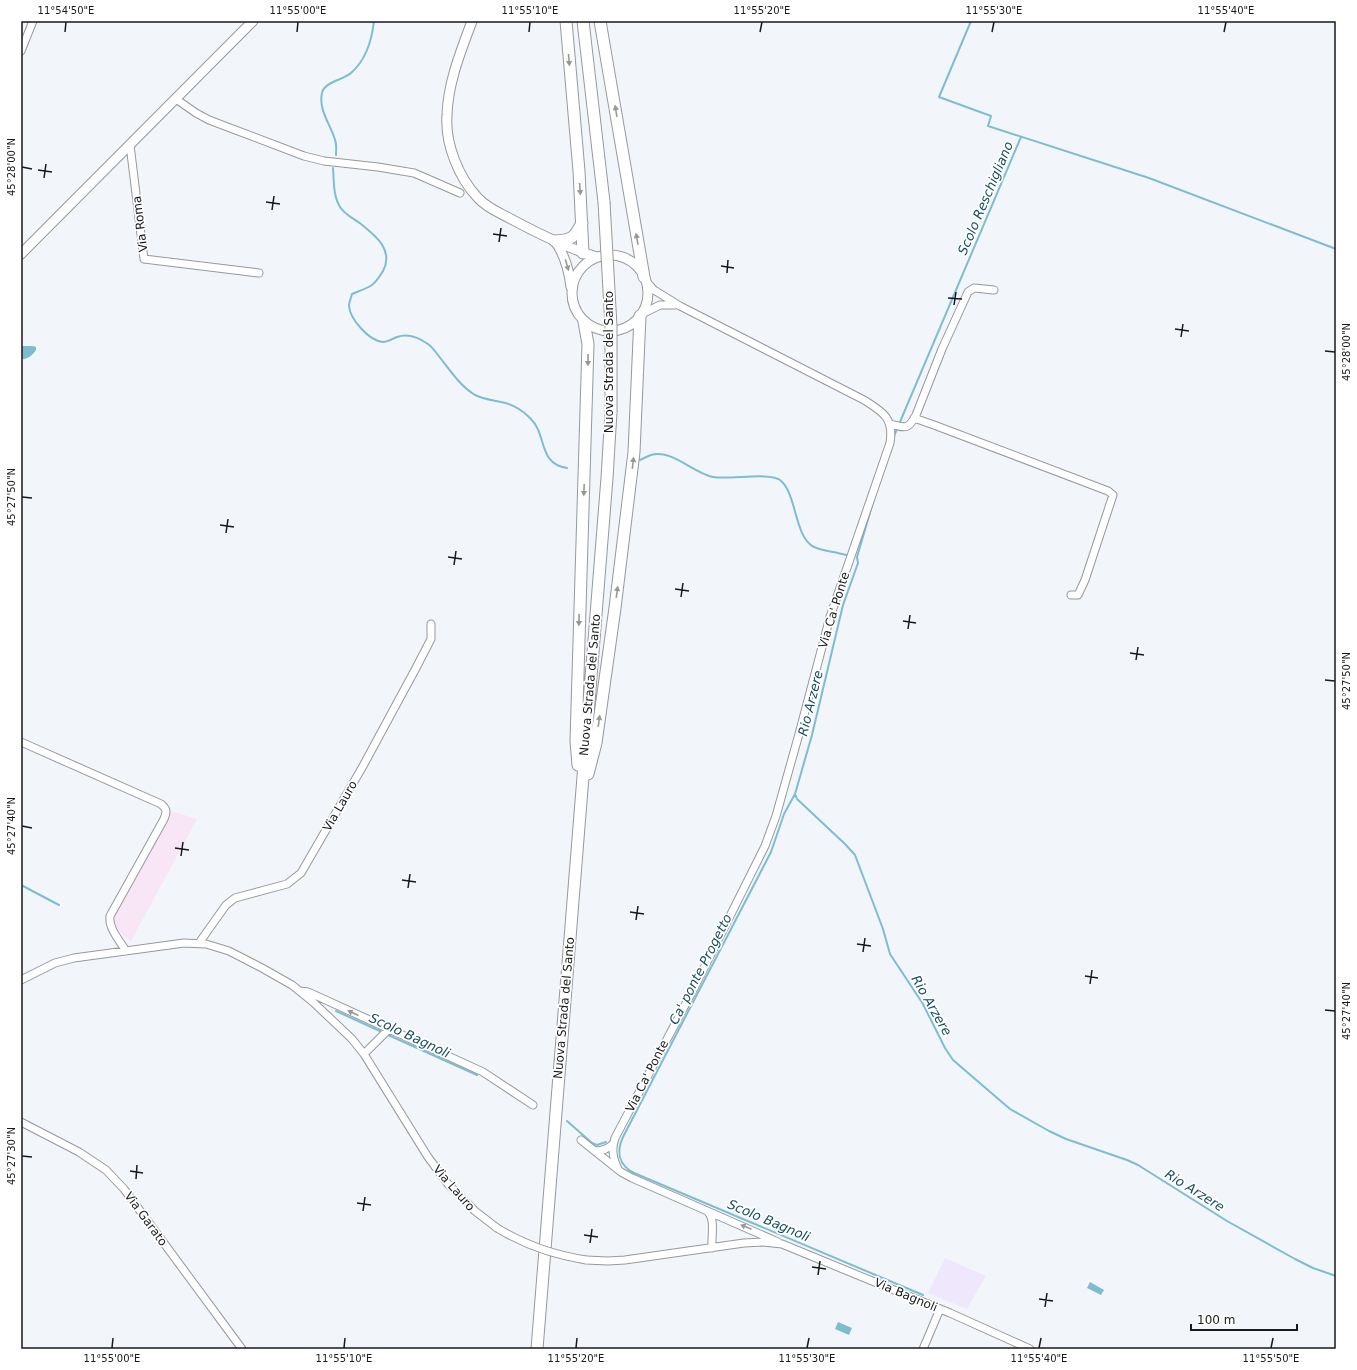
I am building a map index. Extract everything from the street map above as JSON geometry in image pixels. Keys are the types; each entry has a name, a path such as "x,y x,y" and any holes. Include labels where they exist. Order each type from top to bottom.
{"highway":[{"path":"566,21 583,253"},
{"name":"Nuova Strada del Santo","path":"537,1349 607,478 610,412 611,326 604,202 582,21"},
{"path":"600,21 645,279"},
{"path":"555,241 572,238 577,234 582,223"},
{"path":"581,800 596,743 616,600 634,452 641,315"},
{"path":"581,800 576,741 588,390 588,344 584,322"}],"main road":[{"path":"21,254 253,21"},
{"path":"472,21 454,75 446,117 453,154 461,173 479,199 492,209 555,241 583,253 597,257"},
{"path":"555,241 562,251 565,259 569,274 573,304 584,322 596,329 609,332 618,331 634,323 641,315 648,298 645,279 640,269 625,258 606,255 597,257 581,268 576,275 572,291"},
{"path":"581,268 583,253"}],"street":[{"path":"21,51 33,21"},
{"path":"176,99 209,120 304,156 324,161 414,173 460,192"},
{"name":"Via Roma","path":"130,145 144,259 259,273"},
{"path":"645,279 654,290 680,306 864,400 881,411 890,424 906,428 911,425 942,349 968,292 974,288 994,290"},
{"path":"641,315 660,305 668,304 680,306"},
{"path":"914,418 1108,491 1113,495 1078,596 1071,595"},
{"name":"Via Ca' Ponte","path":"613,1144 756,867 772,828 800,734 830,617 890,443 890,424"},
{"name":"Via Lauro","path":"199,943 226,905 235,898 287,884 300,873 363,766 419,662 431,639 431,624"},
{"path":"21,742 166,808 167,812 164,819 110,916 109,921 112,929 126,951"},
{"name":"Via Lauro","path":"21,980 55,964 74,958 184,943 213,945 262,968 300,991 352,1039 364,1054 428,1157 457,1194 475,1211 497,1228 512,1237 541,1249 555,1254 586,1260 632,1260 712,1248"},
{"name":"Via Lauro","path":"300,991 308,992 388,1030 483,1072 533,1105"},
{"path":"364,1054 388,1030"},
{"name":"Via Garato","path":"21,1122 79,1152 106,1170 124,1189 242,1349"},
{"name":"Via Bagnoli","path":"581,1140 632,1178 782,1244 940,1309 1030,1349"},
{"path":"595,1151 601,1151 613,1144"},
{"path":"613,1144 613,1156 618,1169"},
{"path":"705,1210 711,1214 712,1219 712,1248"},
{"name":"Via Bagnoli","path":"712,1248 754,1242 782,1244"},
{"path":"923,1349 940,1309"}],"shaded area":[{"path":"171,811 197,819 131,941 113,927 112,918"},
{"path":"945,1258 986,1276 967,1309 928,1293"}],"water":[{"path":"21,346 33,346 36,347 36,350 30,357 21,359"},
{"path":"1090,1282 1104,1290 1101,1295 1087,1288"},
{"path":"838,1322 852,1328 849,1335 835,1329"}],"waterway":[{"name":"Rio Arzere","path":"336,155 336,142 323,111 321,99 323,89 351,73 361,62 370,42 374,21"},
{"name":"Scolo Reschigliano","path":"971,21 939,97 991,116 988,126 1149,178 1336,249"},
{"name":"Scolo Reschigliano","path":"894,436 1021,137"},
{"name":"Rio Arzere","path":"333,168 335,193 340,207 372,233 382,244 386,256 386,263 380,277 372,285 352,294 349,306 350,311 357,323 366,334 378,341 385,342 405,335 420,339 428,344 464,387 475,395 481,398 509,404 527,415 536,425 544,448 551,460 558,465 567,468"},
{"name":"Rio Arzere","path":"640,460 651,455 667,455 705,475 713,477 729,478 758,476 780,480 786,486 790,495 799,525 807,542 814,547 846,555"},
{"name":"Rio Arzere","path":"874,499 857,557 858,563 843,605 812,735 795,794 797,799 855,855 883,929 890,954 923,1004 945,1048 953,1060 1010,1109 1066,1139 1138,1165 1227,1221 1295,1259 1313,1268 1336,1276"},
{"name":"Ca' ponte Progetto","path":"795,794 784,814 771,852 623,1137 619,1153 620,1158 625,1166 634,1173 923,1295"},
{"name":"Scolo Bagnoli","path":"21,885 59,905"},
{"name":"Scolo Bagnoli","path":"336,1011 382,1032"},
{"name":"Scolo Bagnoli","path":"386,1034 477,1075"},
{"name":"Scolo Bagnoli","path":"567,1121 592,1143 597,1145 606,1142"}]}
